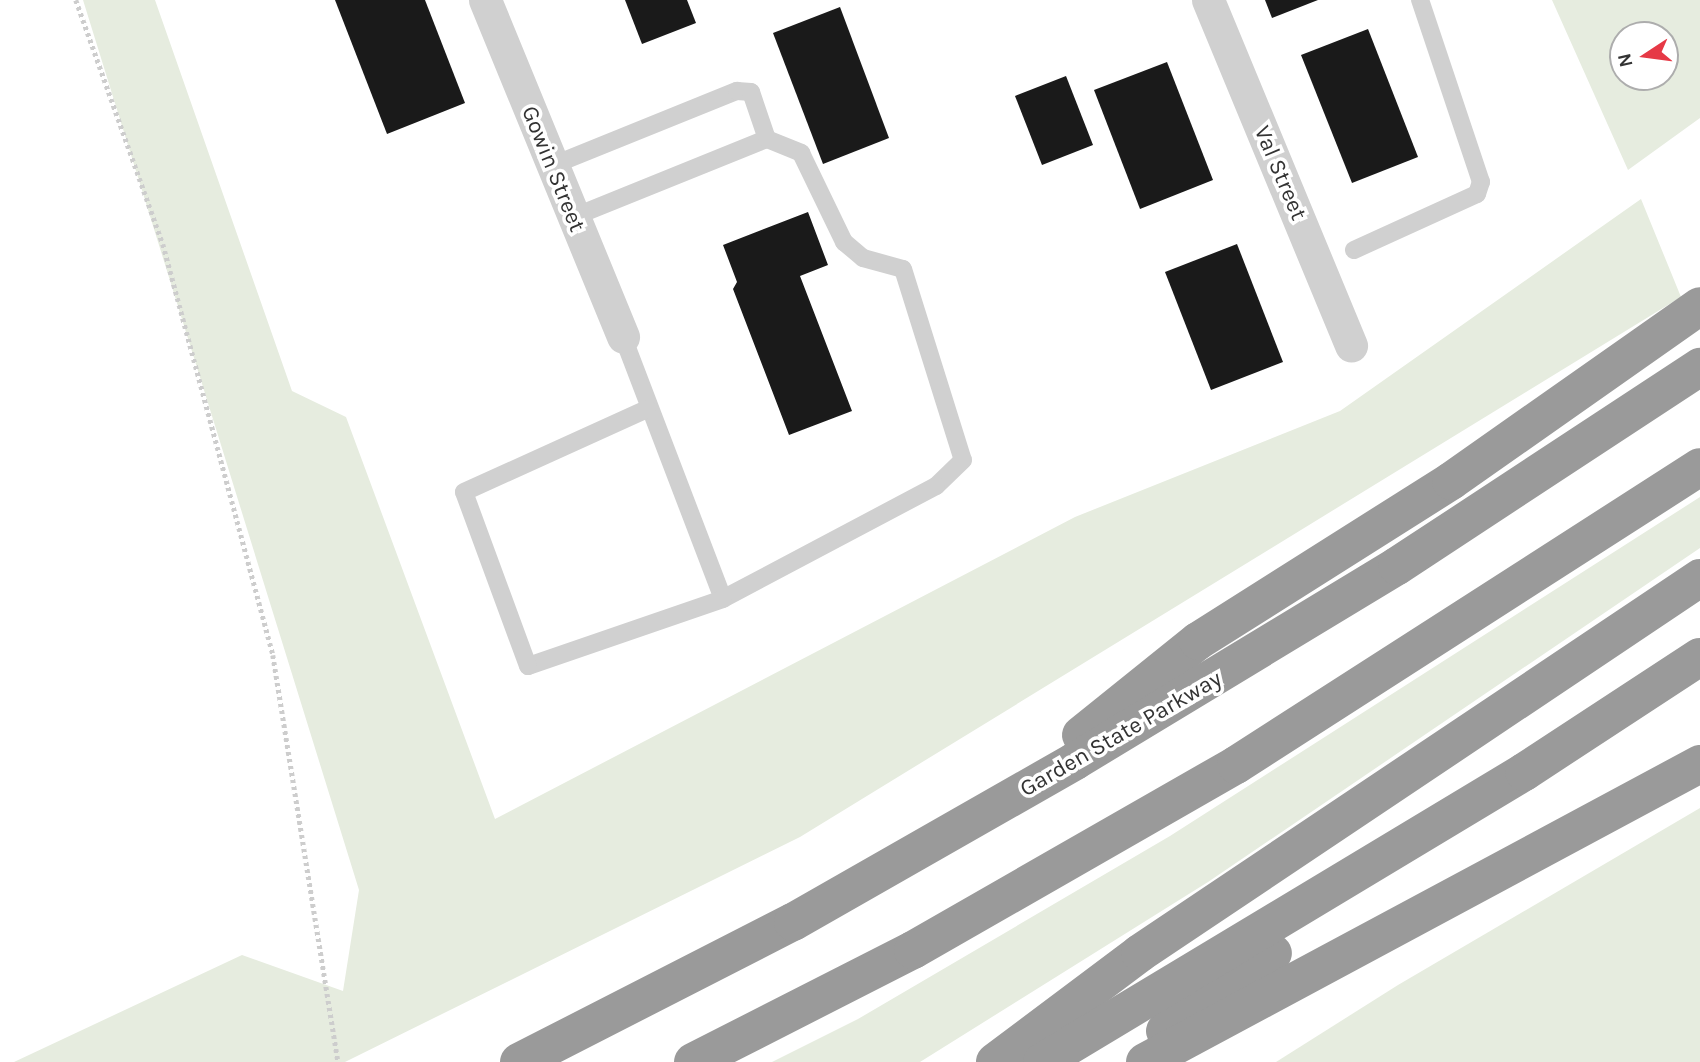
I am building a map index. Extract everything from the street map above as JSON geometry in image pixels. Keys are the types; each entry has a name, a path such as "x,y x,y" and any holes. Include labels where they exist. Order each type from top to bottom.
{"highway":[{"path":"981,815 1198,641 1451,481 1700,306"},
{"name":"Garden State Parkway","path":"519,1062 696,974 981,815 1276,642 1700,367"},
{"path":"693,1062 913,950 1189,792 1700,467"},
{"path":"995,1062 1140,953 1700,578"},
{"path":"1042,1062 1524,772 1700,657"},
{"path":"1146,1062 1700,764"},
{"path":"1122,1062 1524,772"}],"street":[{"name":"Gowin Street","path":"485,0 571,218 623,337"},
{"name":"Val Street","path":"1208,0 1351,346"}],"lane":[{"path":"1354,250 1477,194 1481,182 1420,0"},
{"path":"551,166 737,91 751,92 767,139"},
{"path":"571,218 767,139 801,153 844,242 863,258 903,269 963,460 936,486 723,600 528,666 513,636 464,492 647,409"},
{"path":"623,337 647,409 723,600"}],"path":[{"path":"76,0 163,244 273,655 338,1062"}],"shaded area":[{"path":"83,0 155,0 292,391 346,417 495,819 1075,517 1340,411 1641,199 1681,297 800,837 345,1062 14,1062 242,955 343,991 359,890"},
{"path":"1552,0 1700,0 1700,118 1628,170"},
{"path":"1700,497 1700,548 1208,882 920,1062 772,1062 858,1019 1170,836"},
{"path":"1700,808 1700,1062 1276,1062 1398,985"}],"building":[{"path":"335,0 425,0 465,103 387,134"},
{"path":"625,0 687,0 696,23 642,44"},
{"path":"1265,0 1318,0 1272,18"},
{"path":"840,7 889,138 823,164 773,33"},
{"path":"1368,29 1418,157 1352,183 1301,55"},
{"path":"1167,62 1213,180 1140,209 1094,90"},
{"path":"1066,76 1093,145 1042,165 1015,96"},
{"path":"808,212 828,265 800,276 852,411 789,435 733,289 737,282 723,245"},
{"path":"1237,244 1283,362 1211,390 1165,272"}]}
